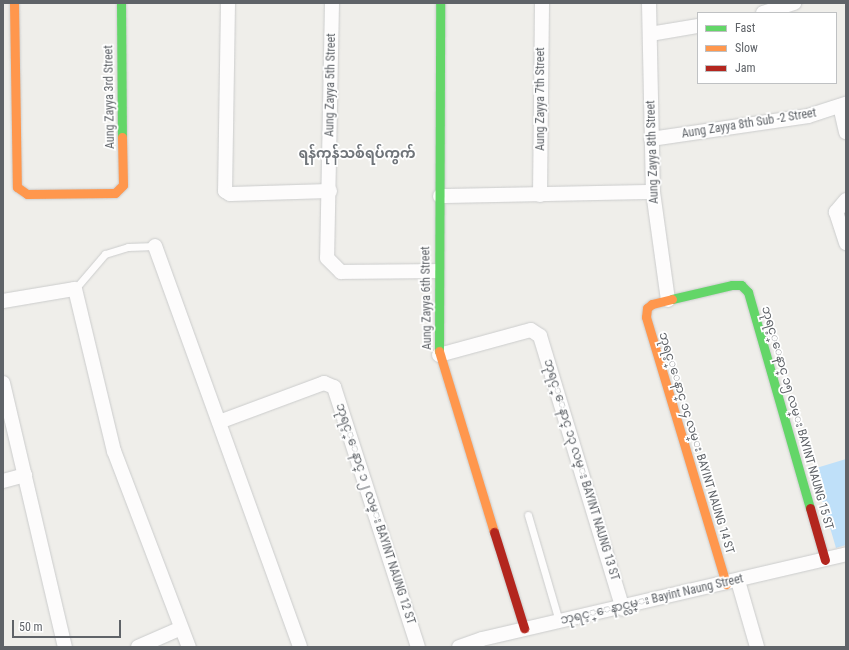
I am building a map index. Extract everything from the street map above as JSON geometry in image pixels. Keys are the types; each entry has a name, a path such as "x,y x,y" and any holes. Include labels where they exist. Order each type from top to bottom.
{"street":[{"name":"Aung Zayya 3rd Street","path":"14,3 17,186 20,192 108,193 120,190 123,184 121,3"},
{"path":"228,3 225,191 230,194 330,191"},
{"name":"Aung Zayya 5th Street","path":"332,3 330,191 326,251 331,266 341,272 437,271"},
{"name":"Aung Zayya 6th Street","path":"440,3 440,196 437,271 439,354 524,628"},
{"name":"Aung Zayya 7th Street","path":"540,195 542,3"},
{"name":"Aung Zayya 8th Street","path":"649,3 653,192 668,300"},
{"path":"766,12 794,3"},
{"path":"650,34 697,26"},
{"path":"843,105 846,132"},
{"name":"Aung Zayya 8th Sub -2 Street","path":"651,139 808,116 843,105"},
{"path":"440,196 653,192"},
{"path":"846,200 836,212 846,243"},
{"path":"154,246 300,647"},
{"name":"ဘုရင့္ေနာင္ ၁၅ လမ္း BAYINT NAUNG 15 ST","path":"668,300 741,285 748,292 824,560"},
{"path":"3,301 75,289 114,451 180,628 189,647"},
{"name":"ဘုရင့္ေနာင္ ၁၄ လမ္း BAYINT NAUNG 14 ST","path":"668,300 646,308 732,582"},
{"name":"ဘုရင့္ေနာင္ ၁၃ လမ္း BAYINT NAUNG 13 ST","path":"439,354 537,332 622,609"},
{"path":"3,383 65,647"},
{"name":"ဘုရင့္ေနာင္ ၁၂ လမ္း BAYINT NAUNG 12 ST","path":"219,422 324,383 330,384 334,387 418,647"},
{"path":"3,481 25,475"},
{"name":"ဘုရင့္ေနာင္လမ္း Bayint Naung Street","path":"459,647 524,628 622,609 846,554"},
{"path":"732,582 756,647"},
{"path":"138,647 180,628"}],"lane":[{"path":"75,289 105,254 128,247 154,246"},
{"path":"528,515 559,622"}],"water":[{"path":"846,459 846,545 836,548 813,469"}],"traffic: fast":[{"path":"121,3 122,137"},
{"path":"439,351 440,3"},
{"path":"672,299 732,285 741,285 748,292 810,508"}],"traffic: slow":[{"path":"14,3 17,187 27,194 115,193 123,185 122,137"},
{"path":"672,299 652,304 647,308 646,317 726,584"},
{"path":"439,351 494,532"}],"traffic: jam":[{"path":"810,508 825,560"},
{"path":"494,532 524,628"}],"district":[{"name":"ရန်ကုန်သစ်ရပ်ကွက်","path":"357,153"}]}
